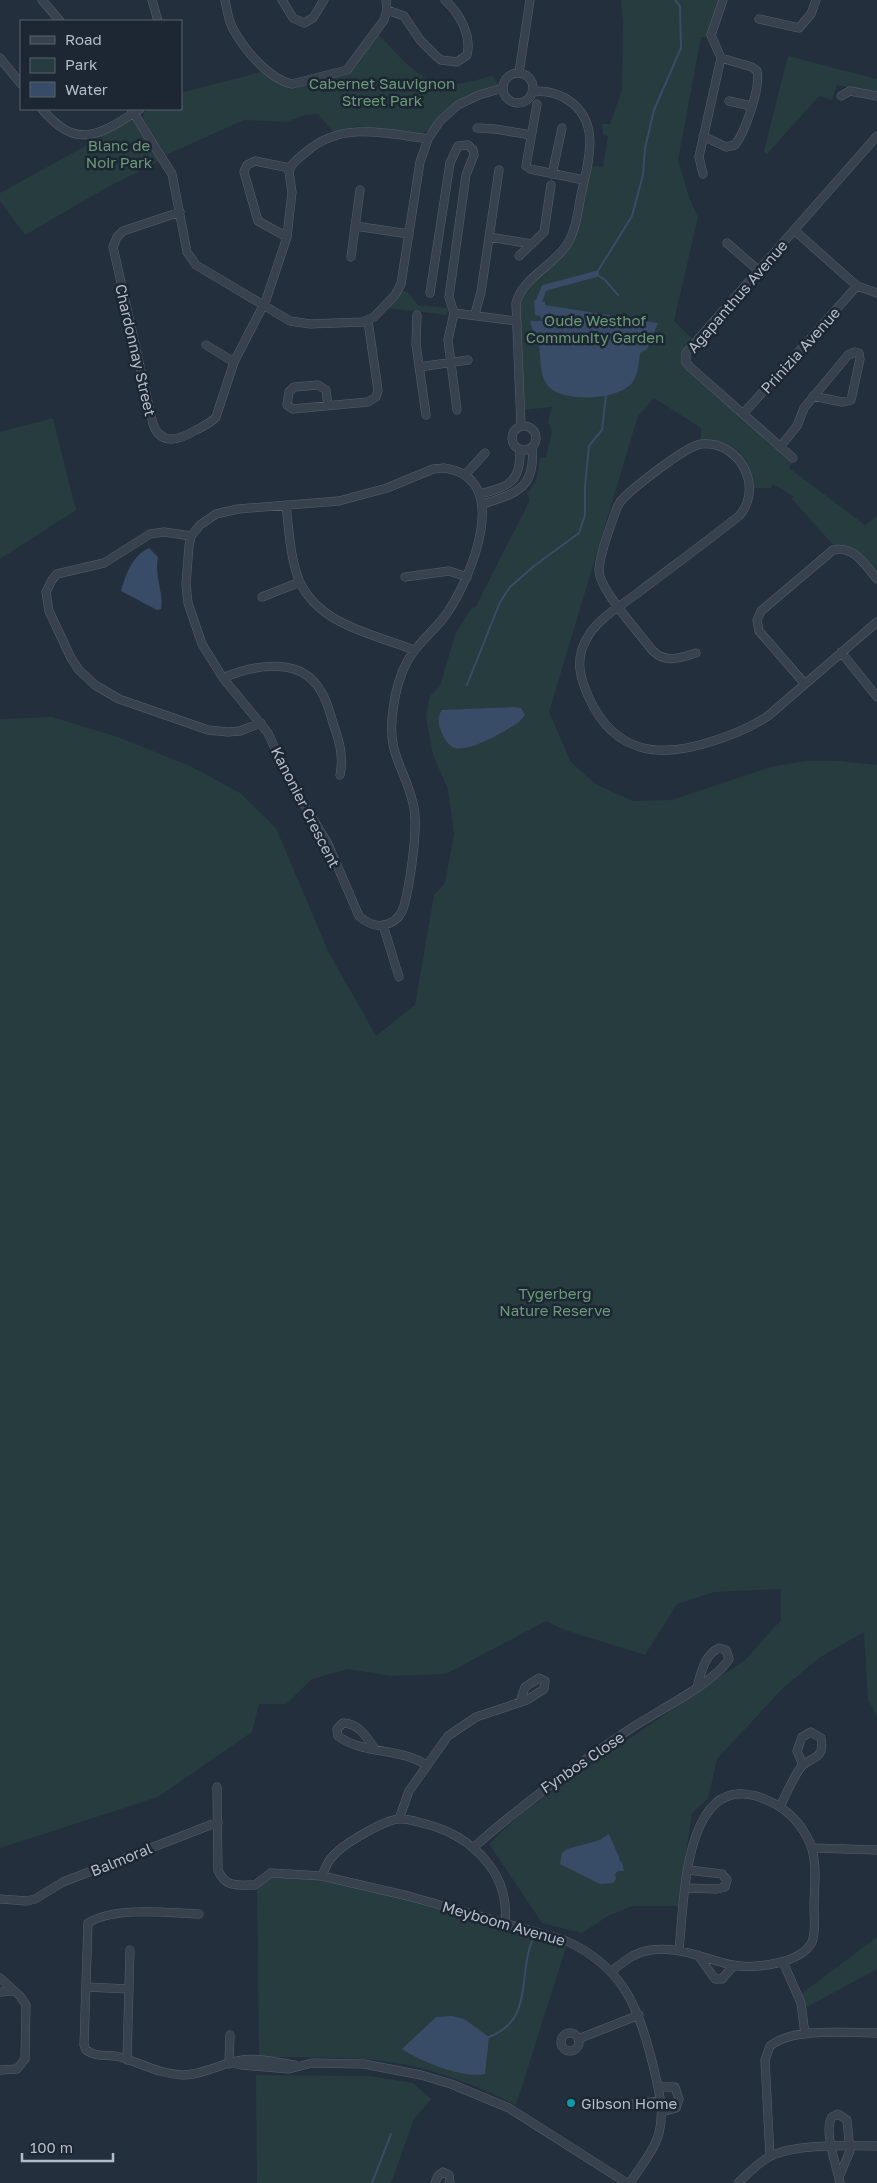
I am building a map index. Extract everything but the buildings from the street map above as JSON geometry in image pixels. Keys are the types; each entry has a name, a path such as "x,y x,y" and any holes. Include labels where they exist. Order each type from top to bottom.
{"street":[{"path":"42,0 59,20"},
{"path":"152,0 158,20"},
{"path":"225,0 232,26 252,58 283,81 292,84 347,70 382,24 387,10 386,0"},
{"path":"282,0 293,18 304,22 313,18 324,0"},
{"path":"387,10 404,16 420,40 441,60 457,62 466,55 468,43 461,19 446,0"},
{"path":"519,74 530,0"},
{"path":"703,174 699,159 721,58 711,35 723,0"},
{"path":"759,19 795,28 803,26 811,14 816,0"},
{"path":"0,58 20,83"},
{"path":"703,136 726,148 733,146 747,120 758,79 757,71 752,67 721,58"},
{"path":"43,110 62,129 78,135 100,132 135,110 170,168 187,252 193,262 285,319 300,323 368,321 377,314 400,288 420,162 428,139 440,121 458,105 479,95 503,88 509,76 519,74 530,80 532,92"},
{"path":"503,88 507,98 514,102 524,101 532,92 538,91 561,96 576,106 584,117 591,139 574,228 569,241 521,292 516,303 521,426"},
{"path":"841,96 850,91 877,96"},
{"path":"730,101 751,106"},
{"path":"537,104 526,166 530,169 584,180"},
{"path":"477,128 531,135"},
{"path":"552,174 562,128"},
{"path":"287,237 258,221 244,172 247,165 255,161 290,168 315,144 350,131 372,131 428,139"},
{"name":"Agapanthus Avenue","path":"793,458 690,367 685,356 688,348 877,136"},
{"path":"430,293 450,163 458,146 468,144 473,150 474,155 466,175 449,297 454,312 448,336 457,410"},
{"name":"Chardonnay Street","path":"180,212 123,231 117,237 113,247 153,424 158,434 167,439 178,439 212,421 217,414 234,362 263,306 287,237 292,192 290,168"},
{"path":"475,314 481,292 499,170"},
{"path":"519,256 545,230 551,185"},
{"path":"351,257 360,190"},
{"path":"355,226 409,234"},
{"path":"794,230 856,286 877,293"},
{"path":"489,237 532,244"},
{"path":"727,243 758,270"},
{"name":"Prinizia Avenue","path":"743,414 856,286"},
{"path":"454,312 516,321"},
{"path":"417,315 416,344 426,415"},
{"path":"328,405 326,390 318,385 294,387 287,400 287,405 293,409 368,402 376,397 378,390 368,321"},
{"path":"206,345 234,362"},
{"path":"780,447 797,426 804,408 813,396 848,355 855,352 859,353 860,359 851,400 842,402 813,396"},
{"path":"419,367 468,360"},
{"path":"483,504 508,496 522,488 529,479 532,447 536,440 535,432 529,426 521,426 516,429 512,437 515,446 527,450 532,447"},
{"path":"696,653 674,660 658,655 619,607 603,585 599,571 620,502 689,448 707,444 724,450 740,462 749,479 750,496 743,512 619,607 588,635 581,653 580,672 583,685 600,717 612,730 635,745 651,750 677,751 750,728 768,716 877,622"},
{"path":"480,494 506,487 514,480 520,467 520,449"},
{"path":"465,475 485,452"},
{"path":"261,723 253,727 234,731 208,730 105,692 79,670 49,611 46,592 52,580 57,574 94,566 114,559 150,534 164,532 191,536 200,525 216,514 238,509 327,503 363,496 433,469 453,470 465,475 475,485 483,504 479,538 466,577 446,614 414,650 402,674 396,692 391,736 394,757 414,805 416,833 404,906 397,918 383,925 398,977"},
{"path":"286,505 290,545 300,582 311,599 331,618 414,650"},
{"name":"Kanonier Crescent","path":"191,536 187,565 188,603 202,644 223,678 261,723 289,780 327,842 359,916 372,925 383,925"},
{"path":"805,684 759,631 757,620 761,611 833,550 845,550 853,553 877,579"},
{"path":"405,576 449,572 466,577"},
{"path":"262,597 300,582"},
{"path":"841,652 877,697"},
{"path":"223,678 246,670 274,667 294,669 311,679 323,695 338,736 343,764 340,775"},
{"name":"Fynbos Close","path":"474,1847 533,1796 634,1727 697,1688 727,1662 729,1655 726,1650 719,1648 711,1654 704,1665 697,1688"},
{"path":"398,1819 406,1796 441,1742 463,1724 520,1702"},
{"path":"374,1748 362,1733 353,1726 343,1724 337,1729 338,1736 343,1739 364,1747 412,1756 426,1765"},
{"path":"780,1805 803,1765"},
{"path":"217,1787 218,1822"},
{"path":"612,1971 637,1953 650,1950 679,1950 734,1965 783,1962 806,1949 814,1935 813,1848 796,1821 780,1805 745,1794 735,1794 712,1806 699,1824 688,1870 679,1950"},
{"path":"322,1876 329,1860 338,1850 361,1836 398,1819 447,1830 474,1847 495,1875 506,1903 504,1922"},
{"name":"Meyboom Avenue","path":"218,1822 217,1865 220,1876 231,1885 255,1885 271,1873 322,1876 364,1885 504,1922 574,1944 612,1971 628,1992 638,2015 658,2087 662,2112 654,2146 629,2183"},
{"name":"Balmoral","path":"0,1899 27,1901 35,1899 63,1882 218,1822"},
{"path":"813,1848 877,1850"},
{"path":"686,1888 725,1888 727,1880 722,1874 688,1870"},
{"path":"199,1914 136,1912 96,1918 88,1923 84,2045 89,2053 117,2056 162,2072 182,2074 215,2069 231,2063 263,2064 289,2068 332,2063 364,2064 407,2071 451,2084 490,2099 522,2115 629,2183"},
{"path":"127,2060 130,1950"},
{"path":"698,1955 715,1979 722,1979 734,1965"},
{"path":"783,1962 802,2003 805,2034"},
{"path":"0,1978 26,2005 25,2059 16,2069 0,2070"},
{"path":"86,1987 129,1989"},
{"path":"0,1992 14,1991"},
{"path":"578,2039 638,2015"},
{"path":"770,2156 766,2052 775,2042 805,2034 877,2033"},
{"path":"230,2035 231,2063"},
{"path":"658,2087 676,2087 679,2099 676,2108 662,2112"},
{"path":"626,2105 660,2100"},
{"path":"838,2114 847,2120 850,2145 840,2180 831,2147 829,2120 838,2114"},
{"path":"738,2183 770,2156 791,2150 850,2145 877,2146"},
{"path":"435,2183 438,2176 443,2172 449,2175 450,2183"}],"green space":[{"name":"Tygerberg Nature Reserve","path":"621,0 720,0 708,37 701,37 678,160 689,197 698,217 674,321 692,338 682,352 683,363 793,463 789,468 865,525 877,516 877,575 858,554 835,547 792,499 793,496 773,484 771,488 754,488 752,478 742,463 735,457 701,441 701,428 654,398 638,416 549,712 571,762 597,785 633,801 672,800 771,767 806,761 839,761 877,765 877,1716 868,1700 864,1632 819,1658 783,1688 717,1759 708,1799 692,1813 678,1906 632,1906 608,1916 582,1933 542,1923 489,1844 526,1809 745,1660 781,1620 781,1589 714,1592 677,1604 645,1655 562,1629 546,1621 446,1674 391,1676 348,1669 312,1679 286,1704 259,1704 252,1732 158,1797 0,1848 0,719 52,717 118,737 192,767 240,793 276,828 329,953 376,1036 415,1005 434,895 445,883 454,834 448,789 433,755 426,717 430,696 440,686 456,632 471,609 476,606 530,500 527,494 536,481 540,458 546,458 552,432 548,422 552,407 522,410 519,304 524,291 562,255 590,165 603,167 608,136 603,134 602,124 610,124 622,90 623,23"},
{"name":"Cabernet Sauvignon Street Park","path":"378,34 412,68 431,80 459,84 492,76 499,84 483,90 421,135 358,126 334,133 318,114 305,115 286,122 244,120 166,155 142,118 146,110 182,110 182,93 265,71 293,87 346,74"},
{"path":"788,56 877,79 877,93 837,85 832,100 819,96 767,154 764,151"},
{"name":"Blanc de Noir Park","path":"129,120 135,122 161,160 106,188 25,235 0,201 0,193 89,144 88,138"},
{"path":"402,291 408,292 418,305 448,308 447,315 387,308"},
{"path":"53,418 76,510 0,559 0,432"},
{"path":"299,1875 363,1886 567,1944 516,2105 465,2082 439,2073 393,2062 317,2057 259,2057 257,1877"},
{"path":"877,1937 877,1969 807,2007 801,1994"},
{"path":"256,2075 370,2076 413,2083 431,2099 414,2119 391,2183 257,2183"}],"water":[{"path":"534,300 545,302 545,305 658,323 647,349 640,353 637,373 632,383 625,389 615,393 591,397 567,396 549,387 543,376 539,345 530,321 542,321 540,316 535,315"},
{"path":"149,548 158,557 157,572 162,603 161,609 157,610 121,591 134,561 143,551"},
{"path":"521,708 525,715 519,722 488,740 470,747 455,748 450,745 443,736 439,725 442,710"},
{"path":"609,1834 624,1871 618,1871 615,1874 616,1879 613,1883 600,1884 560,1864 562,1853 567,1849 600,1840"},
{"path":"452,2016 464,2019 489,2037 485,2074 466,2074 442,2068 419,2059 402,2049 436,2017"}],"waterway":[{"path":"618,295 605,280 596,274 632,216 643,175 645,148 654,110 681,48 680,6 675,0"},
{"path":"539,301 544,288 596,274"},
{"path":"467,685 500,602 510,587 534,566 579,533 585,515 585,486 589,446 602,430 606,395"},
{"path":"489,2037 504,2029 513,2019 519,2007 529,1951 534,1937"},
{"path":"372,2183 391,2134"}],"place":[{"name":"Gibson Home","path":"571,2103"}],"park label":[{"name":"Oude Westhof Community Garden","path":"595,328"}]}
